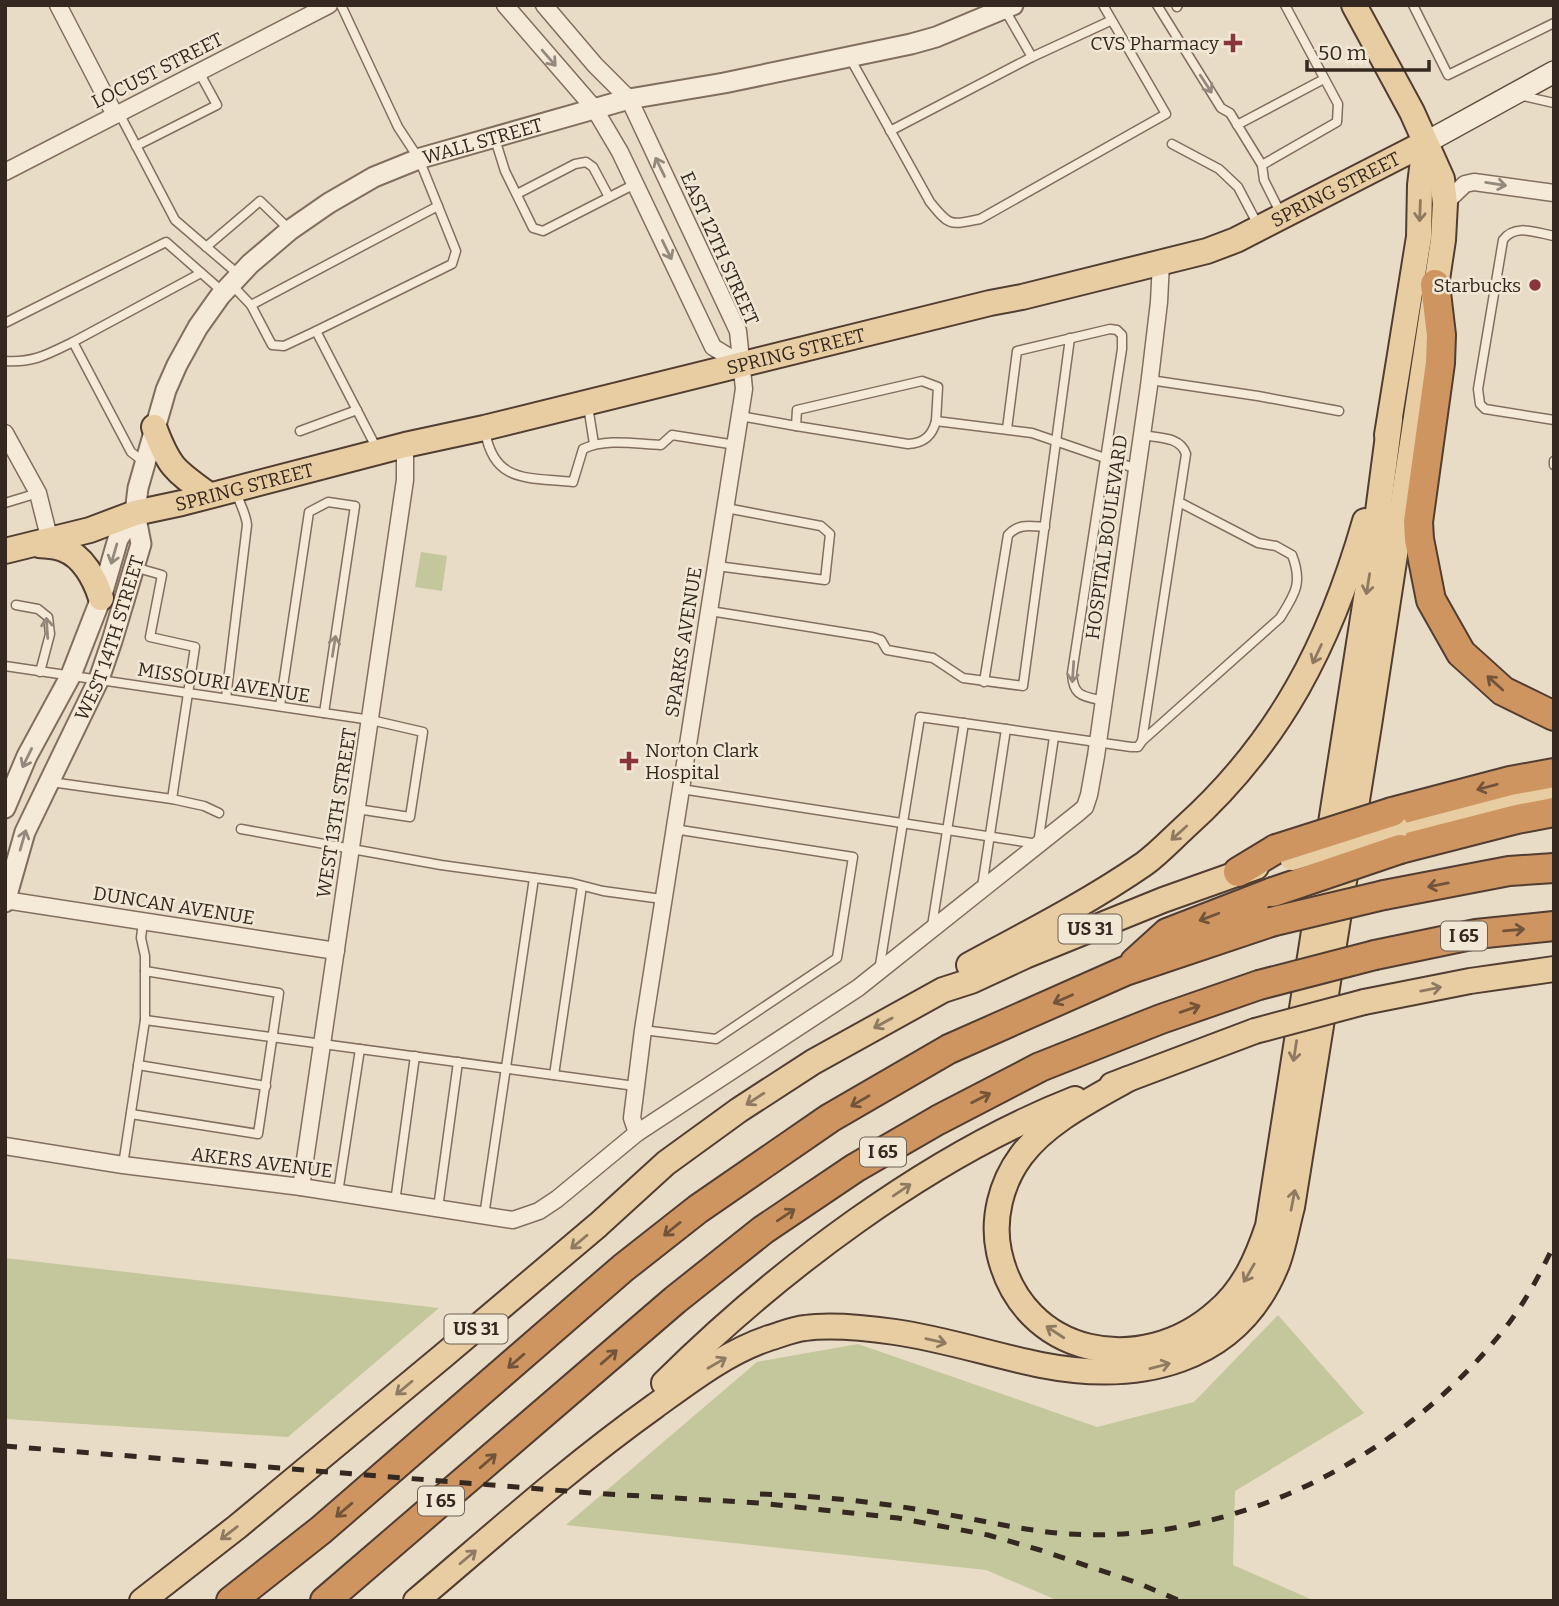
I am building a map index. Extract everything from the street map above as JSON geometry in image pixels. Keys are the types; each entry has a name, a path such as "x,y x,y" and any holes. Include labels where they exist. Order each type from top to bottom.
{"highway":[{"path":"1435,284 1441,335 1440,363 1418,522 1431,600 1461,653 1503,691 1554,716"},
{"path":"1125,971 1167,933 1273,892 1396,830 1510,781 1554,773"},
{"path":"1238,872 1278,855 1396,830 1517,819 1554,812"},
{"path":"231,1601 321,1530 613,1277 698,1209 830,1118 949,1049 1125,971 1271,922 1384,895 1509,871 1554,868"},
{"name":"I 65","path":"325,1601 675,1300 763,1230 855,1168 938,1120 1040,1067 1161,1019 1259,985 1375,955 1476,934 1554,926"}],"main road":[{"path":"416,1601 601,1445 695,1376 737,1351 767,1339 804,1328 837,1327 896,1332 1044,1365 1115,1371 1146,1369 1195,1354 1221,1340 1245,1317 1261,1295 1278,1263 1292,1207 1443,240 1442,179 1412,112 1354,5"},
{"name":"SPRING STREET","path":"5,551 90,530 135,513 405,445 1207,251 1259,228 1425,143 1554,72"},
{"path":"1128,1079 1086,1103 1028,1147 1003,1189 996,1227 1002,1263 1009,1282 1025,1307 1057,1334 1083,1346 1103,1350 1131,1351 1152,1347 1188,1332 1217,1313 1245,1280 1259,1255 1268,1226 1370,573 1390,419 1419,237 1420,185 1425,143"},
{"path":"943,990 967,967 1073,908 1147,862 1214,802 1277,724 1308,672 1327,632 1357,547 1390,419"},
{"path":"154,427 165,457 174,469 209,495"},
{"path":"43,542 64,549 88,569 96,581 101,598"},
{"path":"1396,830 1515,801 1554,795"},
{"name":"US 31","path":"142,1601 237,1527 443,1356 598,1225 666,1163 739,1110 813,1062 943,990 1238,872"},
{"path":"601,1445 667,1379 767,1289 906,1187 1033,1116 1255,1031 1364,1002 1470,981 1554,969"}],"street":[{"path":"58,5 117,114"},
{"path":"505,5 594,108 635,184 713,347 741,364"},
{"name":"EAST 12TH STREET","path":"544,5 595,65 629,99 738,331 741,364"},
{"name":"LOCUST STREET","path":"5,172 321,7"},
{"name":"WALL STREET","path":"135,513 144,462 154,427 177,365 198,327 231,284 290,230 352,189 419,159 594,108 936,37 1009,7"},
{"path":"1444,203 1465,184 1474,182 1554,193"},
{"name":"HOSPITAL BOULEVARD","path":"1038,844 1085,807 1089,795 1150,380 1161,262"},
{"name":"SPARKS AVENUE","path":"637,1133 632,1118 635,1086 662,899 736,444 744,389 741,364"},
{"path":"5,433 38,493 43,542"},
{"name":"WEST 13TH STREET","path":"301,1187 405,480 405,445"},
{"name":"WEST 14TH STREET","path":"5,901 24,832 99,679 141,544 135,513"},
{"name":"WEST 14TH STREET","path":"7,797 71,675 101,598 118,539 135,513"},
{"path":"637,1133 858,988 1038,844"},
{"name":"DUNCAN AVENUE","path":"5,901 337,951"},
{"name":"AKERS AVENUE","path":"5,1146 513,1220 538,1211 557,1199 637,1133"}],"lane":[{"path":"117,114 175,220 206,247 231,284 251,305 272,345 284,346 316,331 452,264 456,251 419,159 398,127 341,5"},
{"path":"849,57 930,202 945,220 958,224 980,219 1166,114 1103,5"},
{"path":"1157,5 1222,108 1230,113 1262,165 1264,180 1282,216"},
{"path":"1262,165 1337,122 1338,104 1285,5"},
{"path":"1413,5 1448,75 1554,23"},
{"path":"1009,7 1032,57"},
{"path":"890,131 1032,57 1110,20"},
{"path":"1174,34 1175,22"},
{"path":"136,146 217,105 200,72"},
{"path":"1237,125 1324,79"},
{"path":"1513,94 1554,103"},
{"path":"494,136 505,171 534,228 542,231 635,184"},
{"path":"1171,144 1219,169 1238,187 1259,228"},
{"path":"517,194 575,164 586,162 593,166 610,197"},
{"path":"206,247 260,201 290,230"},
{"path":"251,305 438,206"},
{"path":"1554,236 1517,230 1508,232 1503,240 1478,389 1480,404 1485,409 1554,420"},
{"path":"5,323 166,242 201,273 231,284"},
{"path":"5,361 35,360 201,273"},
{"path":"1007,429 1017,351 1110,329 1117,330 1122,335 1072,673 1072,686 1077,693 1104,701"},
{"path":"316,331 378,452"},
{"path":"710,611 872,637 881,640 887,650 933,658 962,678 1023,687 1070,338"},
{"path":"73,342 131,452 144,462"},
{"path":"1150,380 1339,411"},
{"path":"740,416 796,426 908,444 918,443 933,431 938,387 922,381 797,410 796,426"},
{"path":"587,403 594,444"},
{"path":"300,430 357,410"},
{"path":"936,421 1007,429 1057,441 1137,469"},
{"path":"484,428 488,450 498,466 519,475 573,482 583,449 594,444 606,442 661,445 672,435 736,444"},
{"path":"1142,435 1176,441 1184,446 1186,454 1142,741"},
{"path":"226,698 247,525 236,488"},
{"path":"5,503 38,493"},
{"path":"280,706 309,512 328,502 355,506 324,713"},
{"path":"879,971 920,717 1098,744 1138,747 1280,618 1294,596 1299,571 1292,555 1276,546 1258,543 1179,502"},
{"path":"717,566 825,580 830,534 821,526 726,508"},
{"path":"984,682 1008,535 1014,527 1045,527"},
{"path":"134,568 162,575 150,637 195,647 172,799"},
{"path":"16,605 38,609 48,617 50,634 40,672"},
{"name":"MISSOURI AVENUE","path":"5,666 371,720 423,732 410,817 357,808"},
{"path":"932,929 964,723"},
{"path":"981,889 1006,729"},
{"path":"681,789 1038,844 1054,737"},
{"path":"48,781 172,799 205,806 219,813"},
{"path":"241,829 351,850 662,899"},
{"path":"643,1030 716,1039 837,958 853,857 674,830"},
{"path":"484,1216 534,878"},
{"path":"555,1076 582,886"},
{"path":"123,1165 145,1020 145,956 141,937 143,921"},
{"path":"131,1114 258,1134 279,993 145,971"},
{"path":"145,1020 635,1086"},
{"path":"338,1193 360,1049"},
{"path":"395,1202 415,1056"},
{"path":"438,1209 458,1062"},
{"path":"138,1065 266,1086"}],"green space":[{"path":"421,552 447,556 442,591 415,587"},
{"path":"5,1258 439,1308 288,1437 5,1419"},
{"path":"1278,1315 1364,1413 1235,1491 1233,1565 1315,1601 1059,1601 986,1570 566,1525 757,1362 858,1344 1097,1427 1194,1402"}],"railway":[{"path":"760,1494 872,1503 1069,1534 1132,1533 1195,1524 1256,1507 1314,1482 1370,1451 1421,1413 1468,1371 1509,1323 1554,1245"},
{"path":"5,1446 591,1493 759,1503 898,1518 988,1535 1040,1550 1138,1583 1180,1601"}],"place":[{"name":"CVS Pharmacy","path":"1233,43"},
{"name":"Starbucks","path":"1535,285"},
{"name":"Norton Clark Hospital","path":"629,761"}]}
